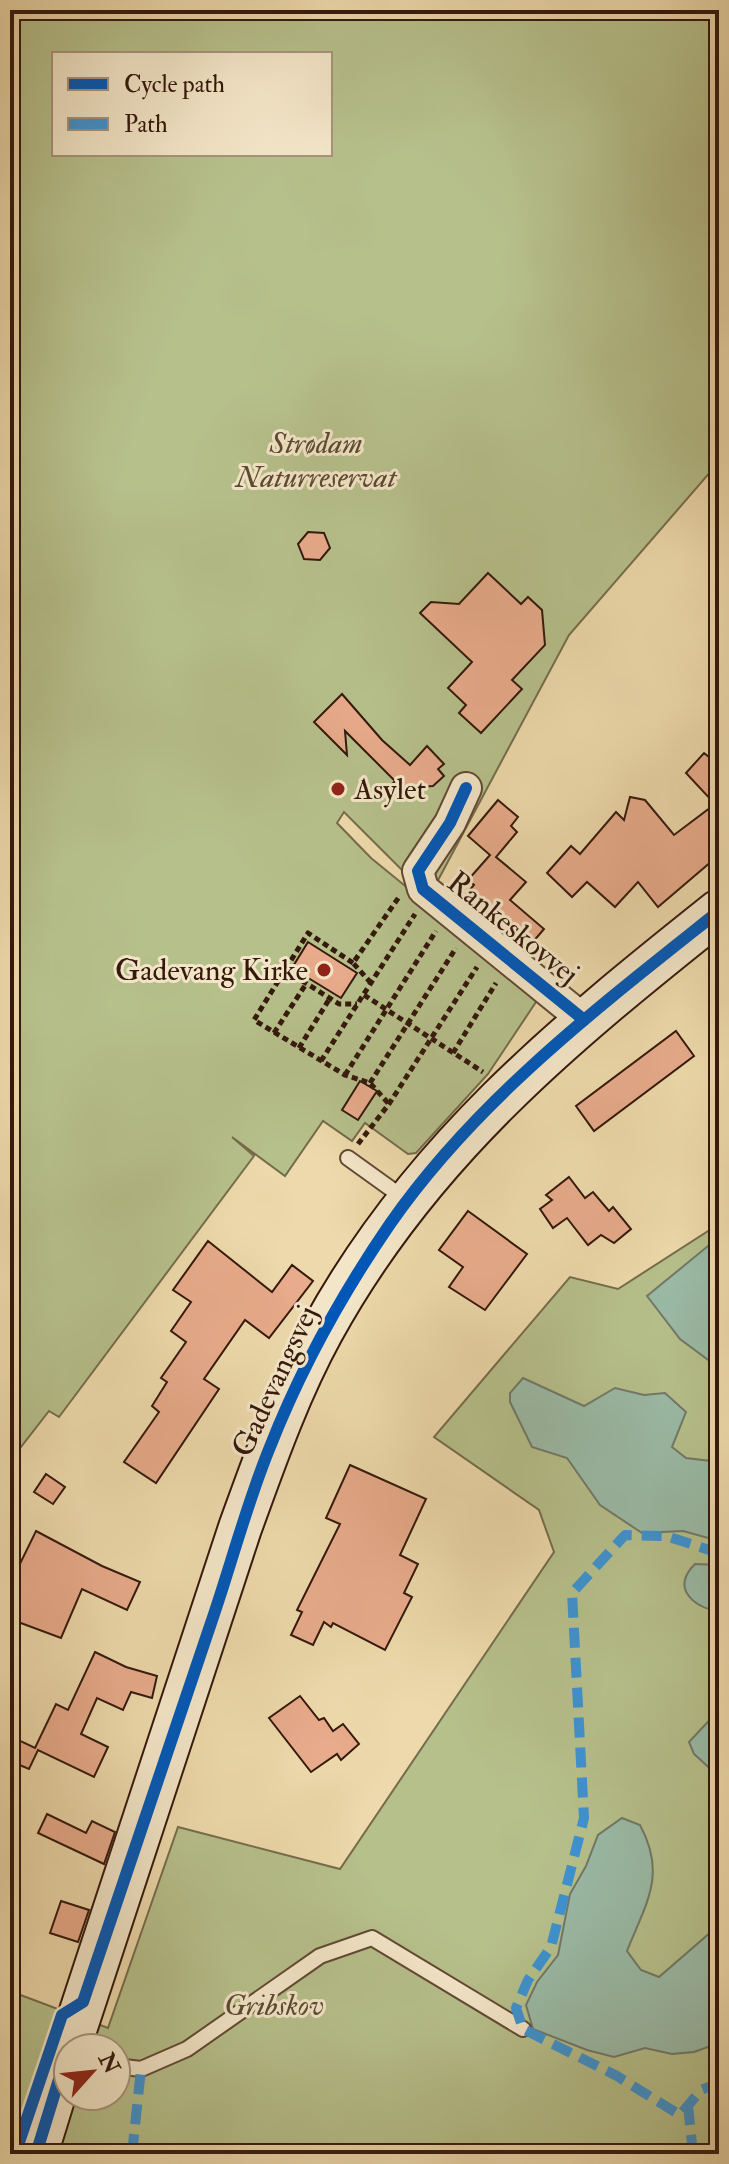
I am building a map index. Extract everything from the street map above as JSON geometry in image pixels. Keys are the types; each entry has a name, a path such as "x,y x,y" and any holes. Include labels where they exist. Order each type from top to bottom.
{"street":[{"name":"Rankeskovvej","path":"466,788 450,823 418,871 423,889 584,1020"},
{"name":"Gadevangsvej","path":"75,2032 270,1446 322,1332 408,1201 453,1145 506,1090 584,1020 719,911"},
{"name":"Gadevangsvej","path":"36,2154 52,2103"}],"lane":[{"path":"348,1158 408,1201"},
{"path":"132,2068 141,2069 187,2049 320,1956 372,1938 523,2029"}],"path":[{"path":"353,963 398,896 497,983 453,1053"},
{"path":"321,1061 416,912"},
{"path":"345,1075 437,930"},
{"path":"371,983 353,963 308,933 254,1020 345,1075 370,1083 389,1104"},
{"path":"370,1083 456,947"},
{"path":"348,1158 389,1104 478,966"},
{"path":"285,970 339,1004 358,1004"},
{"path":"274,1033 306,984"},
{"path":"364,995 506,1090"},
{"path":"299,1048 330,998"}],"green space":[{"name":"Strødam Naturreservat","path":"10,10 719,10 719,462 569,635 429,897 344,812 337,823 371,858 540,996 488,1074 416,1153 408,1154 365,1123 352,1141 323,1121 285,1176 232,1137 254,1156 59,1417 49,1411 10,1461"},
{"name":"Gribskov","path":"719,1224 719,2154 10,2154 10,1991 108,2028 178,1827 340,1869 554,1552 539,1510 434,1437 570,1277 618,1289"}],"shaded area":[{"path":"719,1237 719,1368 680,1339 647,1296"},
{"path":"523,1378 584,1406 615,1388 644,1395 665,1393 686,1412 672,1447 686,1458 719,1462 719,1541 683,1531 642,1533 600,1505 567,1458 532,1447 510,1402 510,1393"},
{"path":"695,1564 719,1565 719,1612 700,1605 688,1595 685,1581"},
{"path":"719,1710 719,1772 716,1774 694,1754 689,1742"},
{"path":"622,1818 640,1825 648,1843 653,1874 647,1903 627,1951 641,1970 659,1977 719,1925 719,2043 694,2052 672,2054 645,2048 614,2057 533,2029 526,2005 537,1982 558,1955 570,1894 586,1866 598,1835"}],"building":[{"path":"308,532 324,533 330,548 320,560 304,559 298,544"},
{"path":"488,573 521,604 528,597 542,610 545,645 512,680 522,689 481,733 459,713 466,705 448,688 472,662 420,613 431,602 459,604"},
{"path":"342,694 382,740 410,765 427,746 444,764 438,769 444,776 433,786 388,789 395,781 345,731 347,755 314,722"},
{"path":"704,753 714,761 719,755 719,855 658,907 638,882 615,907 587,882 572,897 547,873 571,846 580,854 616,812 624,820 630,797 645,800 674,835 715,804 686,773"},
{"path":"498,800 518,817 511,826 517,832 496,857 526,882 510,900 544,929 526,950 464,897 474,885 468,880 490,855 468,836"},
{"name":"Gadevang Kirke","path":"308,942 357,973 341,998 292,968"},
{"path":"676,1031 694,1056 594,1131 576,1106"},
{"path":"360,1081 377,1091 358,1120 342,1110"},
{"path":"569,1177 585,1198 593,1192 609,1211 613,1207 631,1229 614,1243 601,1235 588,1245 567,1218 553,1228 540,1209 552,1200 546,1195"},
{"path":"468,1211 527,1254 485,1310 449,1287 463,1267 439,1250"},
{"path":"208,1241 272,1292 292,1265 313,1281 269,1338 245,1320 204,1379 219,1389 156,1483 124,1462 159,1412 152,1406 167,1382 161,1378 186,1342 171,1331 191,1302 173,1290"},
{"path":"350,1465 426,1499 400,1555 418,1564 404,1593 412,1597 385,1650 333,1623 331,1627 324,1622 313,1645 291,1635 302,1612 297,1610 340,1524 326,1518"},
{"path":"46,1474 65,1487 53,1504 34,1492"},
{"path":"36,1531 140,1582 127,1610 82,1589 61,1638 10,1619 10,1569 16,1572"},
{"path":"95,1652 126,1667 157,1676 152,1698 131,1692 123,1710 97,1698 81,1734 108,1747 94,1777 38,1750 29,1769 10,1761 10,1736 35,1748 56,1704 68,1710"},
{"path":"300,1696 319,1720 324,1718 333,1731 343,1724 359,1744 341,1760 337,1754 311,1772 269,1718"},
{"path":"47,1814 86,1833 92,1821 115,1832 104,1864 38,1833"},
{"path":"61,1901 89,1910 78,1942 50,1933"}],"marked path":[{"path":"719,1553 666,1536 625,1535 572,1593 584,1818 551,1947 528,1980 516,2008 523,2029 617,2076 680,2115 701,2090 719,2083"},
{"path":"132,2154 141,2069"},
{"path":"688,2105 693,2154"}],"cycle path":[{"path":"466,788 450,823 418,871 423,889 584,1020"},
{"path":"15,2154 62,2015 83,2002 261,1469 295,1389 339,1304 390,1224 424,1179 501,1095 586,1018 719,911"},
{"path":"36,2154 52,2102"}],"place":[{"name":"Asylet","path":"338,789"},
{"name":"Gadevang Kirke","path":"324,970"}]}
